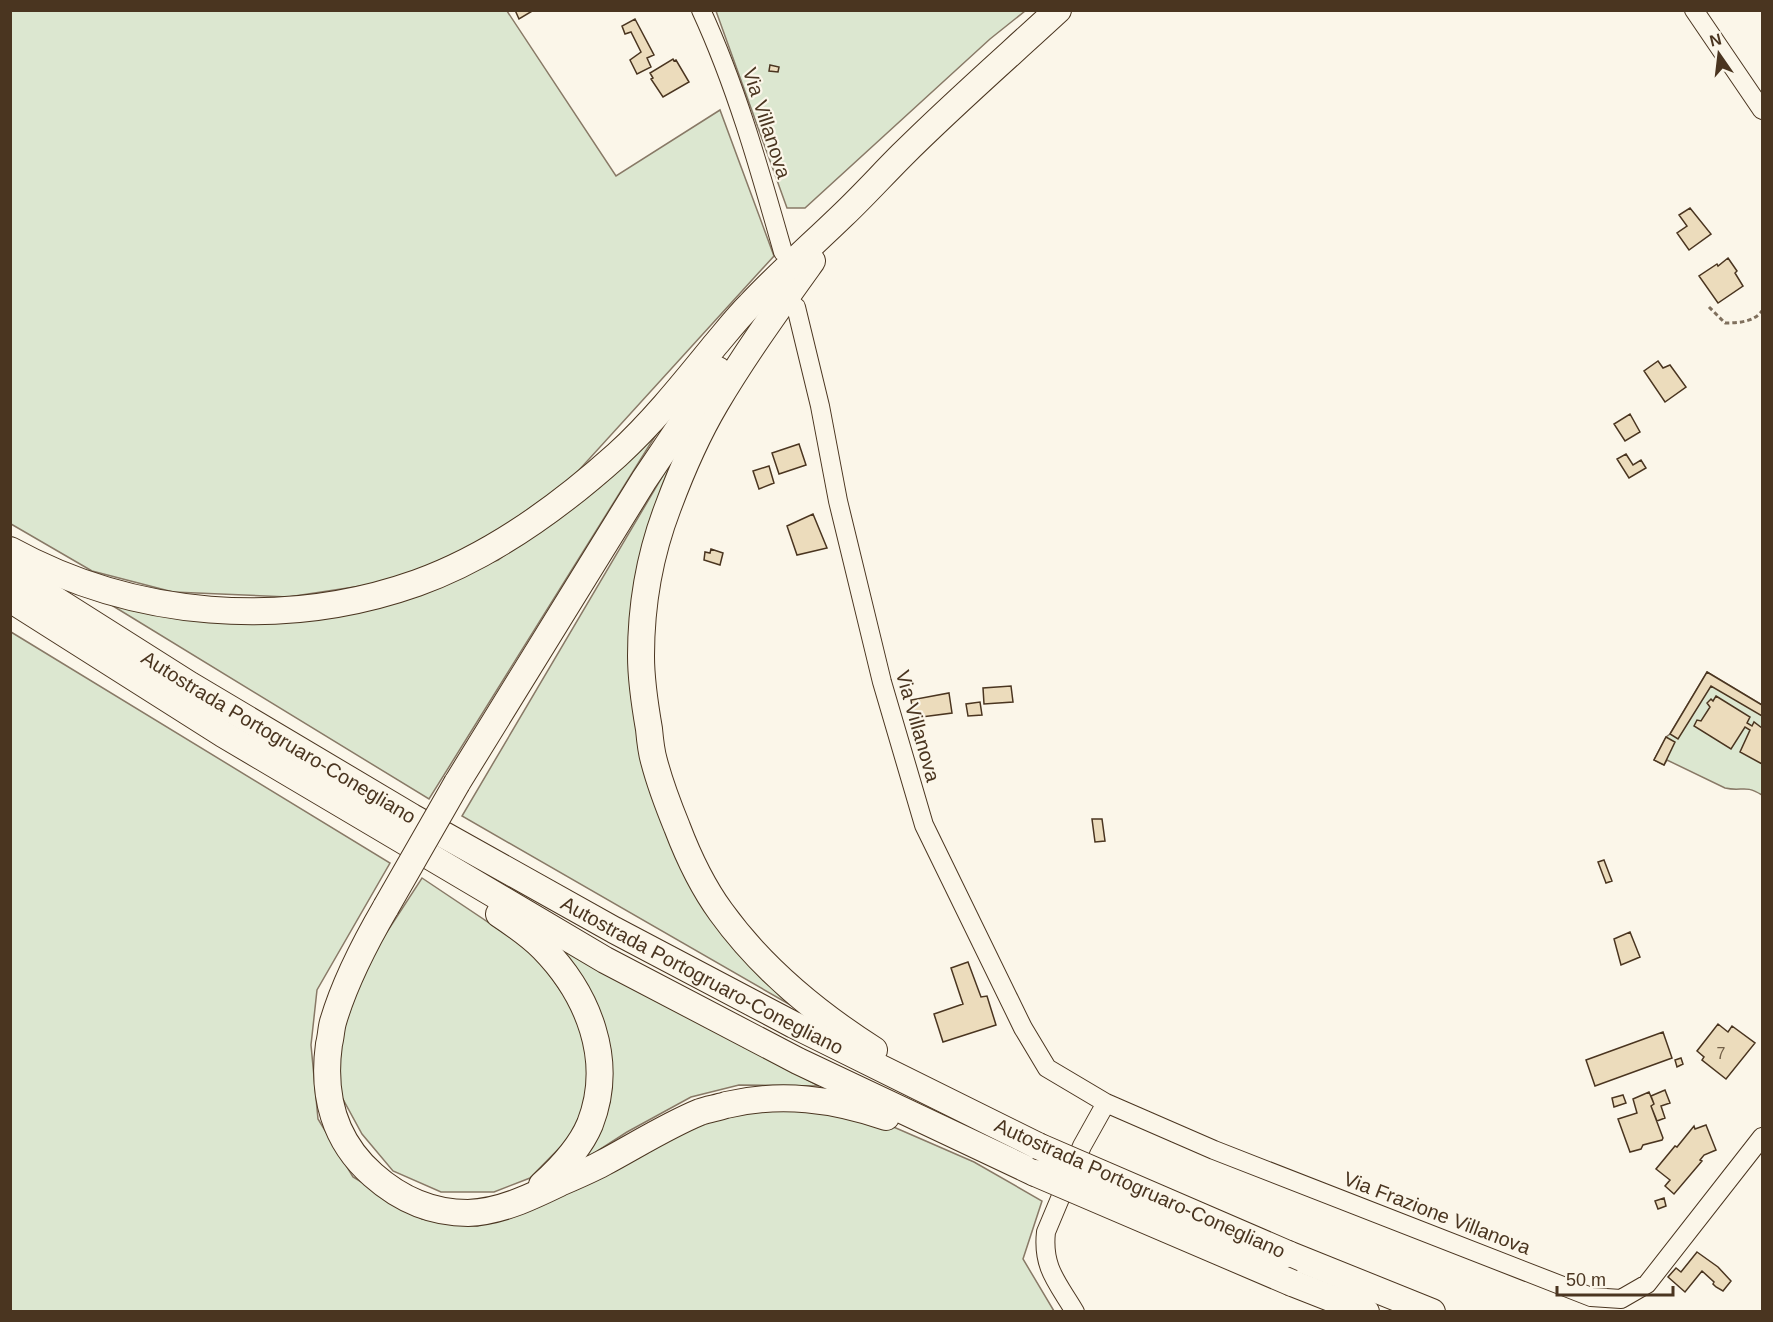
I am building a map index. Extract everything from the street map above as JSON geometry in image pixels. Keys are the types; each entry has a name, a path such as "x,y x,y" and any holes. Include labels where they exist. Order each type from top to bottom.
{"highway":[{"path":"10,550 62,574 115,594 172,605 227,610 283,611 329,605 418,582 496,546 544,514 587,481 619,452 666,404 749,306 902,155 1058,10"},
{"path":"846,212 728,355 644,480 457,783 365,945 348,981 333,1023 327,1058 327,1087 334,1121 361,1165 383,1184 408,1200 435,1209 468,1213 499,1208 530,1197 602,1164 656,1132 702,1111 762,1099 788,1097 864,1109 978,1146"},
{"path":"846,212 716,403 668,508 653,555 645,604 641,657 645,709 654,759 683,842 699,877 720,912 750,949 797,995 853,1036 978,1116"},
{"name":"Autostrada Portogruaro-Conegliano","path":"10,571 190,685 412,817 614,930 783,1020 1038,1146 1288,1254 1432,1311"},
{"name":"Autostrada Portogruaro-Conegliano","path":"10,599 223,734 605,960 798,1061 1035,1173 1292,1283 1366,1311"},
{"path":"223,734 329,813 485,904 518,927 542,947 564,973 584,1004 593,1026 599,1053 597,1099 590,1124 578,1146 558,1170 530,1197"}],"street":[{"name":"Via Villanova","path":"701,10 725,69 759,167 783,252"},
{"path":"1694,10 1762,110"},
{"name":"Via Villanova","path":"796,307 820,406 838,501 882,682 924,825 1023,1028 1047,1068 1106,1103"},
{"path":"1075,1311 1047,1264 1044,1247 1046,1232 1082,1146 1106,1103"},
{"name":"Via Frazione Villanova","path":"1106,1103 1214,1150 1591,1298 1621,1299 1647,1284 1762,1137"}],"path":[{"path":"1709,307 1725,323 1742,322 1759,316 1762,311"}],"green space":[{"path":"11,11 507,11 616,176 720,110 774,256 570,480 486,539 394,581 288,597 173,592 92,571 11,524"},
{"path":"716,11 1025,11 990,39 805,208 787,208"},
{"path":"662,425 429,799 95,595 225,622 406,596 498,560 579,502"},
{"path":"688,433 637,598 662,812 801,1011 462,816"},
{"path":"11,632 390,863 317,990 311,1045 318,1119 353,1177 422,1219 477,1226 548,1200 693,1123 801,1103 889,1125 974,1162 1042,1201 1023,1259 1054,1311 11,1311"},
{"path":"1707,672 1762,705 1762,795 1747,789 1725,788 1667,760 1664,765 1654,760"},
{"path":"422,878 534,953 580,1018 591,1071 579,1128 530,1178 494,1192 441,1192 393,1171 362,1134 338,1090 342,1033 368,961"},
{"path":"550,943 819,1086 739,1085 691,1097 627,1132 582,1161 610,1102 607,1044"}],"building":[{"path":"515,10 534,10 519,19"},
{"path":"635,19 654,55 647,58 651,67 637,74 630,60 641,52 631,32 625,34 622,26"},
{"path":"673,59 676,60 689,82 663,97 651,79 653,78 650,73"},
{"path":"770,65 779,67 778,72 769,71"},
{"path":"1690,208 1711,234 1689,250 1677,233 1687,226 1679,215"},
{"path":"1728,258 1743,286 1718,303 1699,276"},
{"path":"1658,361 1663,368 1670,365 1686,387 1665,402 1644,371"},
{"path":"1630,414 1640,432 1625,441 1614,424"},
{"path":"799,444 806,465 779,474 772,453"},
{"path":"1626,454 1633,465 1641,460 1646,468 1629,478 1617,459"},
{"path":"769,466 774,483 759,489 753,471"},
{"path":"813,514 827,548 797,555 787,526"},
{"path":"711,549 723,553 720,565 704,560 705,552 710,553"},
{"path":"1707,672 1762,705 1762,716 1711,686 1678,739 1670,734"},
{"path":"1011,686 1013,702 984,704 983,688"},
{"path":"949,693 952,713 914,718 911,700"},
{"path":"1716,696 1750,717 1747,723 1752,726 1754,722 1762,728 1762,764 1740,752 1750,730 1745,727 1731,749 1694,726 1697,720 1701,721 1710,707 1707,703 1711,699 1713,701"},
{"path":"980,702 982,715 968,716 966,704"},
{"path":"1666,737 1675,742 1664,765 1654,760"},
{"path":"1092,819 1102,819 1105,841 1095,842"},
{"path":"1604,860 1612,881 1606,883 1598,862"},
{"path":"1630,932 1640,957 1621,965 1614,939"},
{"path":"968,962 981,997 987,996 996,1025 943,1042 934,1014 963,1004 951,968"},
{"path":"1718,1024 1728,1032 1732,1026 1755,1043 1726,1079 1702,1060 1704,1057 1697,1051"},
{"path":"1663,1032 1672,1058 1595,1086 1586,1060"},
{"path":"1681,1058 1683,1064 1677,1067 1675,1060"},
{"path":"1665,1090 1670,1103 1661,1106 1665,1118 1657,1121 1651,1106 1654,1104 1651,1096"},
{"path":"1649,1092 1654,1104 1651,1106 1663,1138 1630,1152 1618,1119 1637,1113 1633,1099"},
{"path":"1623,1095 1626,1103 1614,1107 1612,1098"},
{"path":"1706,1125 1716,1150 1704,1155 1700,1160 1702,1161 1674,1194 1665,1186 1670,1180 1656,1169 1694,1126 1695,1129"},
{"path":"1664,1198 1666,1206 1658,1209 1655,1201"},
{"path":"1697,1252 1718,1267 1731,1281 1723,1291 1716,1287 1702,1271 1685,1292 1668,1277 1676,1268 1681,1272"}]}
